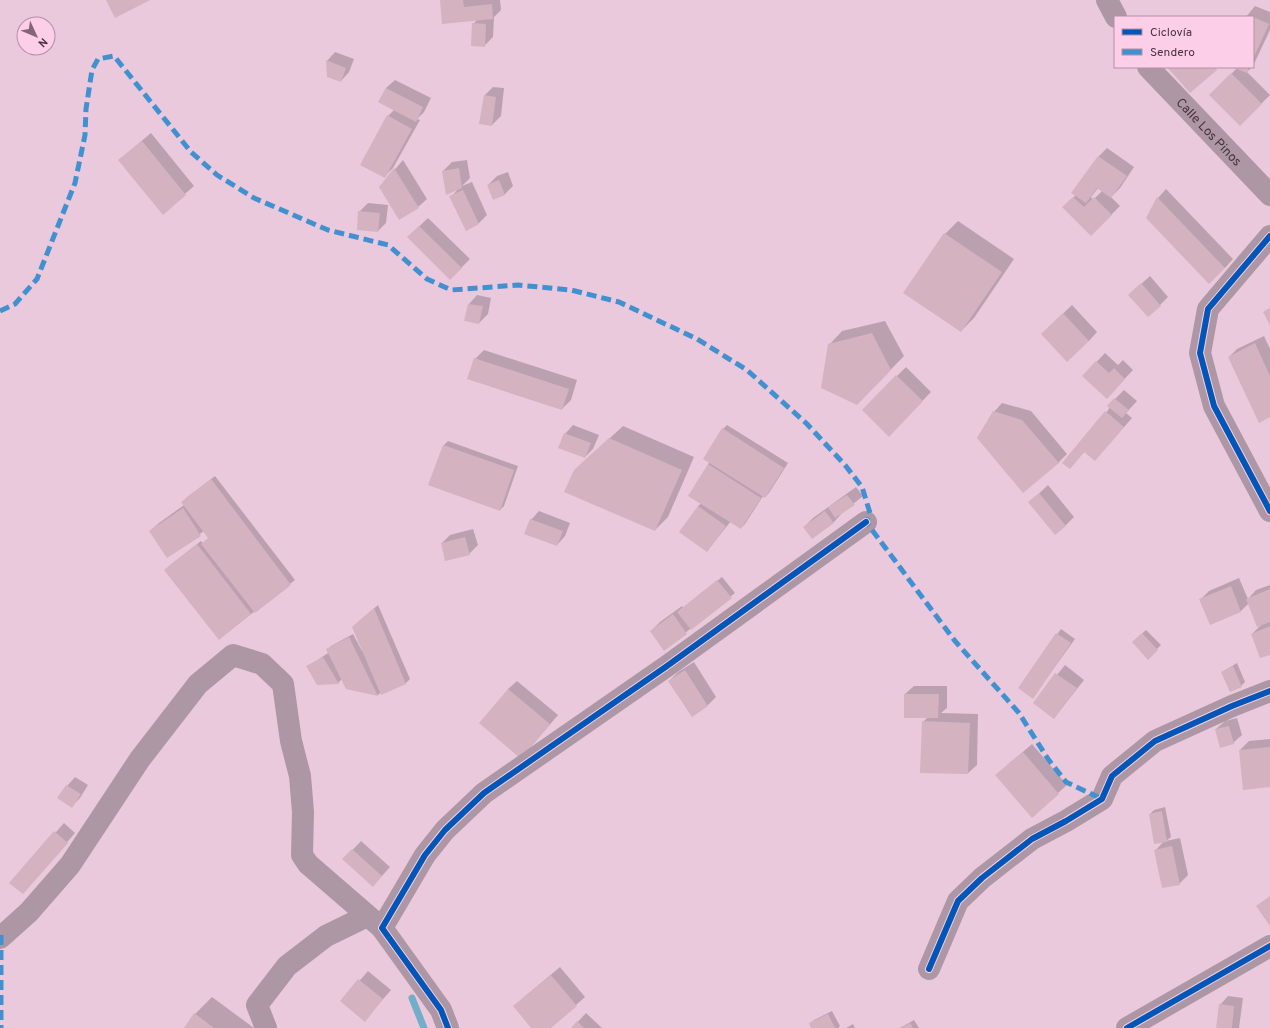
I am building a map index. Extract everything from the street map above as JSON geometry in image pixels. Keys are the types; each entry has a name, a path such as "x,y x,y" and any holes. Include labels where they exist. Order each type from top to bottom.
{"street":[{"path":"1107,0 1115,16"},
{"name":"Calle Los Pinos","path":"1149,68 1270,195"},
{"path":"1270,236 1208,309 1200,353 1214,406 1270,511"},
{"path":"266,1028 257,1005 286,966 326,936 374,922 445,830 484,793 667,666 866,522"},
{"path":"0,938 29,912 70,866 140,759 198,684 233,655 262,664 283,684 292,741 300,776 303,812 302,855 308,864 374,922 441,1010 448,1028"},
{"path":"929,969 958,901 982,878 1032,839 1066,822 1102,799 1112,776 1155,741 1232,706 1270,691"},
{"path":"1127,1028 1270,946"}],"building":[{"path":"106,0 150,0 115,18"},
{"path":"440,0 463,0 464,7 492,4 493,19 442,24"},
{"path":"1254,17 1269,24 1254,57"},
{"path":"472,23 486,24 485,47 471,46"},
{"path":"326,60 346,68 341,82 327,77"},
{"path":"1168,68 1216,68 1217,70 1190,93"},
{"path":"1234,68 1249,68 1247,73"},
{"path":"1231,73 1262,104 1240,126 1209,95"},
{"path":"386,88 423,107 416,122 378,102"},
{"path":"484,95 496,97 492,126 479,124"},
{"path":"387,115 412,129 385,178 360,165"},
{"path":"142,141 186,195 163,215 118,160"},
{"path":"1098,156 1127,176 1111,198 1097,188 1086,203 1071,193"},
{"path":"394,168 419,208 399,220 379,187"},
{"path":"459,168 462,188 446,195 442,171"},
{"path":"499,180 505,195 493,200 487,185"},
{"path":"463,190 479,224 466,231 449,196"},
{"path":"1073,197 1084,207 1094,197 1112,215 1091,236 1062,207"},
{"path":"1157,197 1225,268 1209,284 1146,218"},
{"path":"358,211 380,213 378,232 357,230"},
{"path":"419,226 462,268 450,280 407,237"},
{"path":"944,233 1002,272 961,332 903,293"},
{"path":"1141,283 1161,306 1148,317 1128,295"},
{"path":"468,304 483,306 479,324 464,321"},
{"path":"1270,308 1270,325 1263,312"},
{"path":"1063,313 1089,341 1067,362 1041,334"},
{"path":"872,333 891,370 857,405 821,388 828,344"},
{"path":"1255,343 1270,376 1270,417 1259,423 1228,357"},
{"path":"474,358 569,389 562,410 467,379"},
{"path":"1096,361 1109,373 1114,368 1125,379 1107,399 1082,376"},
{"path":"896,375 923,401 889,437 862,410"},
{"path":"1114,398 1129,410 1122,418 1107,406"},
{"path":"993,411 1022,420 1059,463 1023,493 977,438"},
{"path":"1105,411 1124,427 1095,461 1084,452 1070,469 1062,463"},
{"path":"722,428 784,468 765,498 703,459"},
{"path":"564,433 591,443 585,458 558,448"},
{"path":"609,438 682,470 655,531 564,492 574,470"},
{"path":"443,445 514,470 500,511 428,485"},
{"path":"708,464 761,498 741,529 688,496"},
{"path":"211,479 291,585 255,613 201,544 208,538 181,502"},
{"path":"1039,493 1066,526 1055,535 1028,502"},
{"path":"847,495 855,505 835,518 828,507"},
{"path":"698,506 726,526 707,552 679,532"},
{"path":"183,508 201,536 167,558 149,531"},
{"path":"825,511 834,523 812,539 803,527"},
{"path":"530,519 563,531 557,546 524,534"},
{"path":"465,537 470,555 445,561 441,543"},
{"path":"197,544 251,614 219,640 164,570"},
{"path":"717,580 732,598 691,630 677,612"},
{"path":"1231,586 1241,612 1210,625 1199,599"},
{"path":"1270,589 1270,622 1257,627 1246,599"},
{"path":"374,608 406,684 381,695 352,627"},
{"path":"673,614 687,634 664,651 650,631"},
{"path":"1270,626 1270,655 1260,658 1251,634"},
{"path":"1056,633 1071,643 1033,699 1018,688"},
{"path":"1142,633 1158,650 1148,660 1132,642"},
{"path":"349,637 378,696 346,689 326,649"},
{"path":"323,657 339,684 317,685 306,666"},
{"path":"1233,666 1242,687 1230,692 1221,672"},
{"path":"685,670 708,706 692,717 668,681"},
{"path":"1055,673 1077,688 1054,719 1033,703"},
{"path":"508,689 550,724 521,759 479,723"},
{"path":"904,694 939,694 938,718 904,718"},
{"path":"922,721 970,723 968,774 920,773"},
{"path":"1229,726 1234,744 1220,748 1215,729"},
{"path":"1270,747 1270,787 1243,790 1239,750"},
{"path":"1023,752 1059,794 1032,818 995,775"},
{"path":"66,785 81,794 72,808 57,798"},
{"path":"1162,811 1167,842 1154,844 1149,814"},
{"path":"54,831 68,843 23,894 9,883"},
{"path":"1172,846 1180,885 1162,888 1154,850"},
{"path":"352,849 382,876 373,887 342,859"},
{"path":"1270,896 1270,926 1256,906"},
{"path":"551,975 577,1006 551,1028 531,1028 513,1006"},
{"path":"358,979 383,999 365,1022 340,1001"},
{"path":"1219,1004 1234,1006 1232,1028 1216,1028"},
{"path":"194,1013 214,1028 184,1028"},
{"path":"828,1014 835,1028 811,1028 809,1023"},
{"path":"577,1021 584,1028 571,1028"},
{"path":"910,1023 913,1028 901,1028"}],"waterway":[{"path":"412,998 424,1028"}],"marked path":[{"path":"0,311 15,304 37,279 75,183 85,135 86,109 92,70 98,59 114,56 191,152 217,175 254,198 328,230 388,245 427,279 451,290 518,285 571,290 619,302 697,339 747,370 807,424 845,465 862,487 870,513 866,522 955,641 1019,713 1048,759 1066,782 1102,799"},
{"path":"1,935 1,1028"}],"cycle path":[{"path":"1270,236 1208,309 1200,353 1214,406 1270,511"},
{"path":"448,1028 441,1010 382,928 425,855 445,830 484,793 667,666 866,522"},
{"path":"929,969 958,901 982,878 1032,839 1066,821 1102,799 1112,776 1155,741 1232,706 1270,691"},
{"path":"1127,1028 1270,946"}]}
